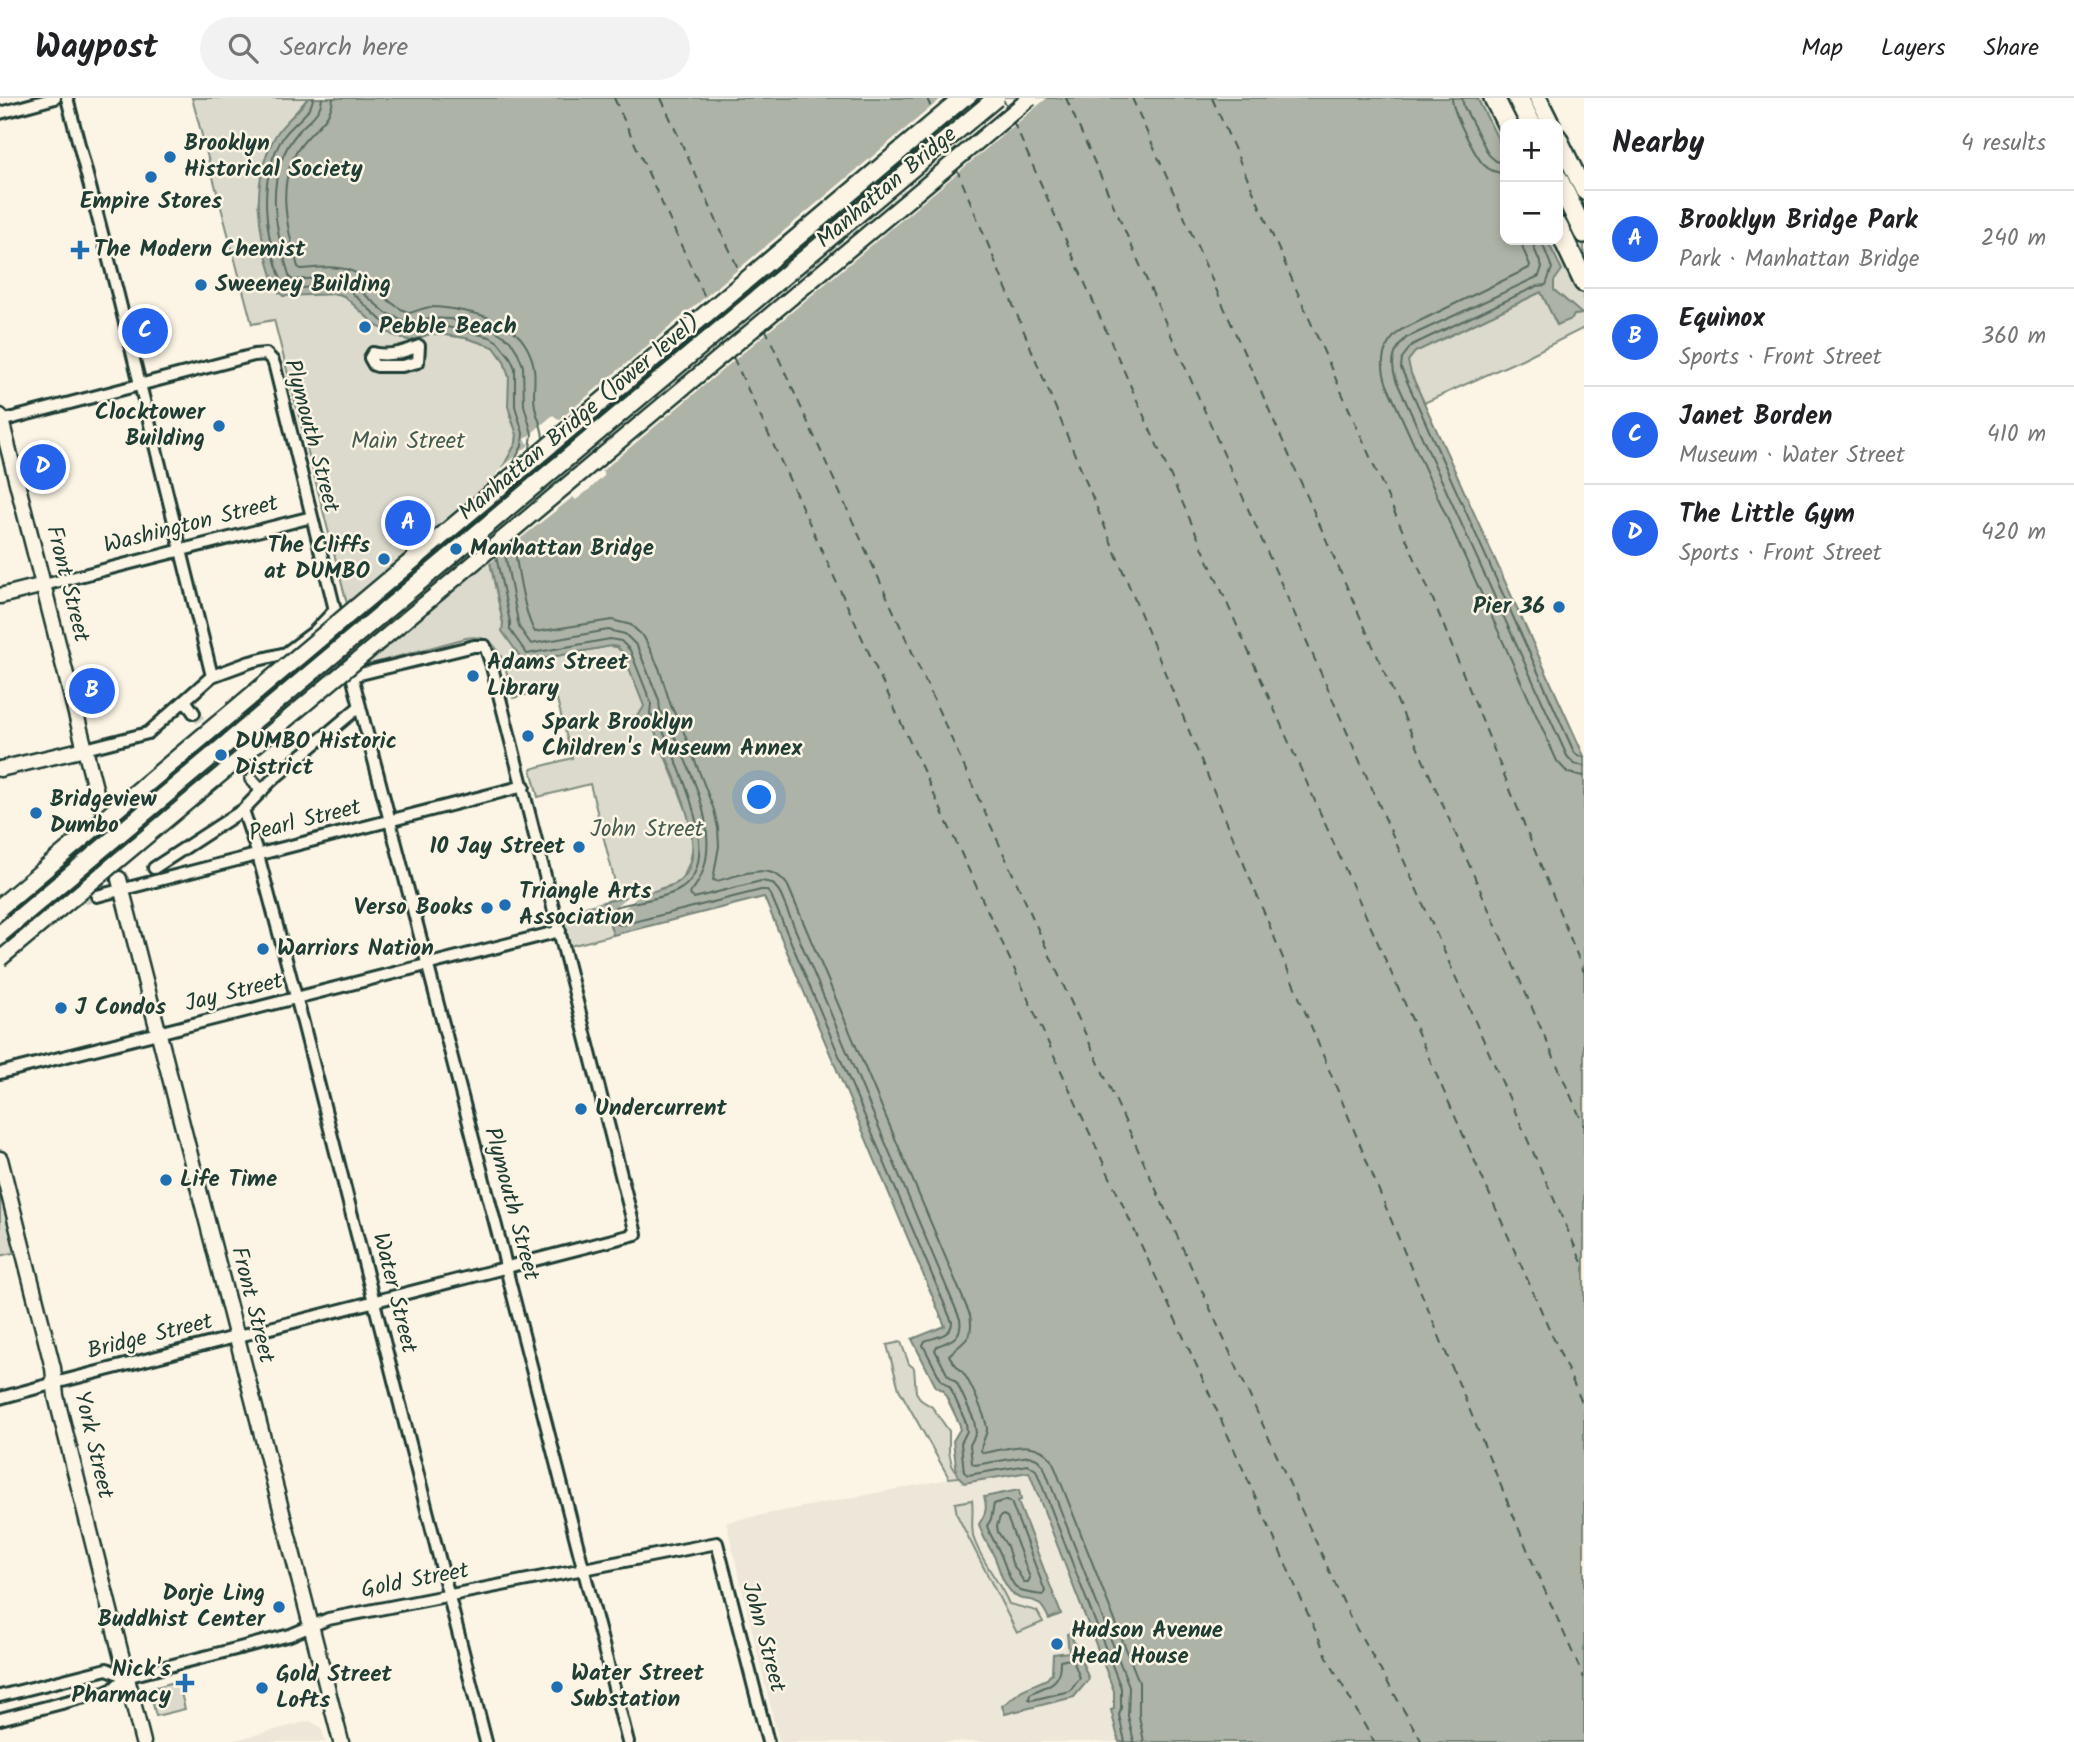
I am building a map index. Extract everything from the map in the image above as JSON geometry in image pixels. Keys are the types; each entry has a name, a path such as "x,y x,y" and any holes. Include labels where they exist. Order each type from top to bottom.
{"highway":[{"path":"1494,98 1504,119"},
{"path":"1518,98 1528,119"},
{"path":"1559,182 1584,233"},
{"path":"1563,238 1584,282"}],"main road":[{"name":"Manhattan Bridge","path":"0,907 963,98"},
{"name":"Manhattan Bridge (lower level)","path":"0,934 996,98"},
{"path":"1542,99 1549,119"},
{"path":"1563,147 1584,191"}],"street":[{"path":"0,114 55,98"},
{"path":"0,769 148,733 212,676 67,98"},
{"name":"Manhattan Bridge","path":"0,960 1030,98"},
{"name":"Plymouth Street","path":"139,385 254,355 266,354 273,361 335,610 314,632 286,653 212,676"},
{"path":"1,418 139,385"},
{"name":"Front Street","path":"1,418 99,804"},
{"name":"Washington Street","path":"0,596 312,517"},
{"name":"Plymouth Street","path":"524,786 485,646 474,646 352,677 628,1742"},
{"path":"185,700 194,713"},
{"path":"154,868 243,810 271,781 360,706"},
{"path":"251,779 262,791"},
{"path":"524,786 560,931"},
{"name":"Pearl Street","path":"97,896 120,884 258,855 524,786"},
{"name":"Water Street","path":"243,810 258,855 296,998 486,1742"},
{"name":"Front Street","path":"120,884 341,1742"},
{"name":"Jay Street","path":"0,1073 560,931"},
{"name":"Bridge Street","path":"0,1398 636,1234 560,931"},
{"name":"York Street","path":"0,1159 143,1742"},
{"name":"Gold Street","path":"0,1719 112,1690 126,1677 290,1635 328,1619 717,1543"},
{"name":"John Street","path":"717,1543 768,1742"},
{"name":"Gold Street","path":"0,1696 107,1669 126,1677"}],"shaded area":[{"path":"1029,1472 1115,1691 1114,1709 1111,1710 1119,1742 779,1742 726,1522 959,1477 965,1483"},
{"path":"309,1721 321,1727 325,1742 227,1742"}],"green space":[{"name":"Main Street","path":"192,98 308,98 277,134 267,153 258,205 279,293 339,294 376,325 393,335 411,341 432,333 466,338 494,347 504,361 509,377 510,416 517,434 516,443 502,469 489,557 503,623 524,662 611,646 617,647 623,653 689,817 693,846 690,862 681,880 659,889 610,923 613,935 570,946 562,913 619,898 590,784 538,797 531,769 572,758 554,688 513,698 501,656 488,641 478,638 466,638 363,666 274,320 252,324"},
{"path":"1477,98 1521,98 1532,119 1500,119 1500,143"},
{"path":"1563,183 1584,227 1584,328 1424,403 1408,367 1408,361 1415,352 1541,292 1557,325 1581,314 1554,290 1554,281 1561,270 1549,245 1563,245"},
{"path":"0,1184 17,1252 0,1256"},
{"path":"901,1342 909,1364 914,1368 916,1392 921,1400 932,1407 949,1431 949,1452 959,1477 949,1478 899,1389 887,1345"},
{"path":"972,1500 974,1539 1009,1604 1037,1611 1043,1622 1017,1633 957,1515 955,1503"},
{"path":"178,1681 185,1709 156,1716 149,1689"}],"water":[{"path":"308,98 1477,98 1500,143 1500,245 1550,245 1562,270 1554,281 1554,290 1582,314 1574,315 1572,319 1557,325 1541,292 1415,352 1408,361 1411,374 1584,756 1584,1742 1119,1742 1111,1710 1114,1709 1114,1691 1029,1472 964,1483 957,1474 953,1441 960,1425 943,1390 936,1387 912,1339 945,1326 764,897 613,935 603,902 677,883 688,870 692,852 691,830 677,782 652,725 646,721 635,725 618,726 616,723 637,715 644,706 623,653 617,647 611,646 524,662 502,631 503,623 489,557 502,469 516,443 517,435 508,406 509,377 504,361 494,347 466,338 432,333 411,341 393,335 376,325 339,294 283,296 276,288 261,230 259,191 267,153 283,125"},
{"path":"1019,1490 1020,1507 1061,1614 1049,1619 1040,1604 1017,1597 1008,1588 979,1524 985,1511 984,1497"},
{"path":"1070,1633 1089,1679 1074,1697 1005,1714 1002,1706 1022,1690 1047,1679 1052,1673 1053,1654 1069,1652 1067,1634"}],"pier":[{"path":"942,98 1047,98 602,471 605,475 591,488 576,500 573,497 487,565 484,540 490,492 497,472 529,445 525,439 553,415 559,420"},
{"path":"647,888 607,926 605,916 632,892"}],"ferry route":[{"path":"614,98 708,304"},
{"path":"661,98 741,275"},
{"path":"927,98 933,113"},
{"path":"1066,98 1584,1267"},
{"path":"1132,98 1584,1126"},
{"path":"1212,98 1434,602 1584,972"},
{"path":"1003,99 1008,110"},
{"path":"1013,121 1584,1407"},
{"path":"956,167 1537,1573 1584,1678"},
{"path":"765,328 1351,1619 1422,1742"},
{"path":"733,357 1200,1373 1329,1661 1374,1742"}],"tunnel":[{"path":"338,620 351,672"},
{"path":"194,713 251,779"},
{"path":"99,804 119,879"},
{"path":"26,916 97,896"}],"railway":[{"path":"0,924 982,98"},
{"path":"0,953 1022,98"}],"place":[{"name":"Brooklyn Historical Society","path":"170,157"},
{"name":"Empire Stores","path":"151,177"},
{"name":"The Modern Chemist","path":"80,250"},
{"name":"Sweeney Building","path":"201,285"},
{"name":"Pebble Beach","path":"365,327"},
{"name":"Janet Borden","path":"145,331"},
{"name":"Clocktower Building","path":"219,426"},
{"name":"The Little Gym","path":"43,467"},
{"name":"Brooklyn Bridge Park","path":"408,523"},
{"name":"Manhattan Bridge","path":"456,549"},
{"name":"The Cliffs at DUMBO","path":"384,559"},
{"name":"Pier 36","path":"1559,607"},
{"name":"Adams Street Library","path":"473,676"},
{"name":"Equinox","path":"92,691"},
{"name":"Spark Brooklyn Children's Museum Annex","path":"528,736"},
{"name":"DUMBO Historic District","path":"221,755"},
{"name":"Bridgeview Dumbo","path":"36,813"},
{"name":"10 Jay Street","path":"579,847"},
{"name":"Triangle Arts Association","path":"505,905"},
{"name":"Verso Books","path":"487,908"},
{"name":"Warriors Nation","path":"263,949"},
{"name":"J Condos","path":"61,1008"},
{"name":"Undercurrent","path":"581,1109"},
{"name":"Life Time","path":"166,1180"},
{"name":"Dorje Ling Buddhist Center","path":"279,1607"},
{"name":"Hudson Avenue Head House","path":"1057,1644"},
{"name":"Nick's Pharmacy","path":"185,1683"},
{"name":"Water Street Substation","path":"557,1687"},
{"name":"Gold Street Lofts","path":"262,1688"}]}
